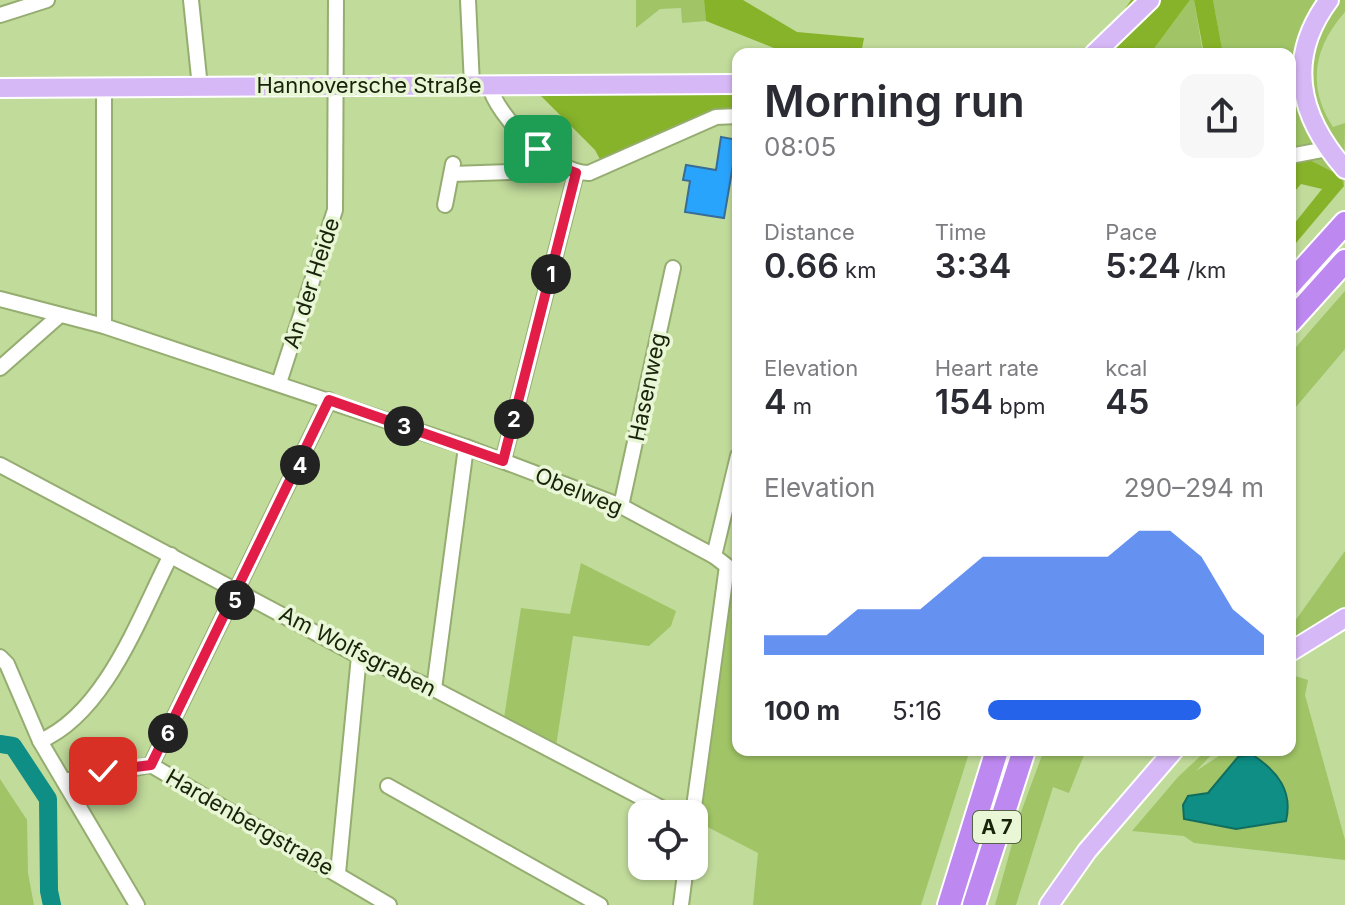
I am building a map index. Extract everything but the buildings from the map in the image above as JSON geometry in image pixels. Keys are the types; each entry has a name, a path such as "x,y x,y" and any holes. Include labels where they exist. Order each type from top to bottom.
{"highway":[{"path":"1296,277 1345,223"},
{"path":"1296,315 1345,261"},
{"name":"A 7","path":"949,905 995,756"},
{"name":"A 7","path":"974,905 1022,756"}],"main road":[{"path":"1100,48 1150,0"},
{"path":"1329,0 1312,28 1302,71 1306,107 1327,149 1345,169"},
{"name":"Hannoversche Straße","path":"0,88 732,84"},
{"path":"1296,648 1345,618"},
{"path":"1049,905 1087,851 1169,756"}],"street":[{"path":"0,15 47,0"},
{"path":"191,0 200,87"},
{"name":"An der Heide","path":"279,383 335,210 336,0"},
{"path":"468,0 480,84 538,149 560,167 576,173 589,173 716,117 732,116"},
{"path":"104,87 104,326"},
{"path":"445,205 453,169 511,172 538,149"},
{"path":"1296,155 1327,149"},
{"path":"503,461 576,173"},
{"name":"Hasenweg","path":"621,506 673,268"},
{"name":"Obelweg","path":"0,299 104,326 466,447 621,506 714,556 727,566 695,800"},
{"path":"0,368 60,315"},
{"path":"64,781 151,765 240,590 329,400"},
{"path":"434,689 466,447"},
{"name":"Am Wolfsgraben","path":"0,465 359,656 434,689 646,800"},
{"path":"714,556 732,481"},
{"path":"40,741 76,719 105,682 171,555"},
{"path":"338,873 359,656"},
{"path":"0,657 7,664 40,741 137,905"},
{"name":"Hardenbergstraße","path":"151,765 389,905"},
{"path":"388,786 600,905"},
{"path":"681,905 684,880"}],"green space":[{"path":"636,0 704,0 706,21 682,23 681,8 660,9 636,28"},
{"path":"704,0 743,0 797,32 864,38 862,48 774,48 706,21"},
{"path":"1131,0 1190,0 1154,48 1108,48 1109,32"},
{"path":"1190,0 1194,0 1202,48 1154,48"},
{"path":"1194,0 1213,0 1222,48 1203,48"},
{"path":"1213,0 1345,0 1345,12 1326,40 1317,68 1319,97 1325,112 1333,127 1345,123 1344,186 1341,176 1308,159 1296,162 1296,48 1222,48"},
{"path":"538,93 732,93 732,114 602,163 595,150"},
{"path":"1308,159 1341,176 1344,186 1296,243 1296,222 1322,189 1301,184 1296,190 1296,162"},
{"path":"1345,291 1345,349 1296,407 1296,347"},
{"path":"1345,551 1345,610 1296,640 1296,620"},
{"path":"581,563 676,611 671,626 649,646 573,636 556,746 504,718 521,608 570,614"},
{"path":"732,593 732,756 968,756 921,905 753,905 758,853 708,827 708,800 688,800 713,631 725,635"},
{"path":"1296,676 1308,680 1305,695 1345,840 1345,860 1194,843 1184,836 1132,831 1178,777 1201,756 1210,756 1196,771 1219,756 1296,756"},
{"path":"1042,756 1084,756 1069,793 1053,787 1016,905 995,905 1021,812"},
{"path":"0,779 27,820 28,873 34,905 0,905"}],"water":[{"path":"1254,756 1282,783 1287,800 1286,821 1236,829 1184,819 1183,805 1188,796 1208,793 1238,757"}],"waterway":[{"path":"0,744 13,746 48,799 49,891 52,905"}],"route":[{"path":"103,771 151,765 240,590 329,400 503,461 576,173 560,167 538,149"}]}
